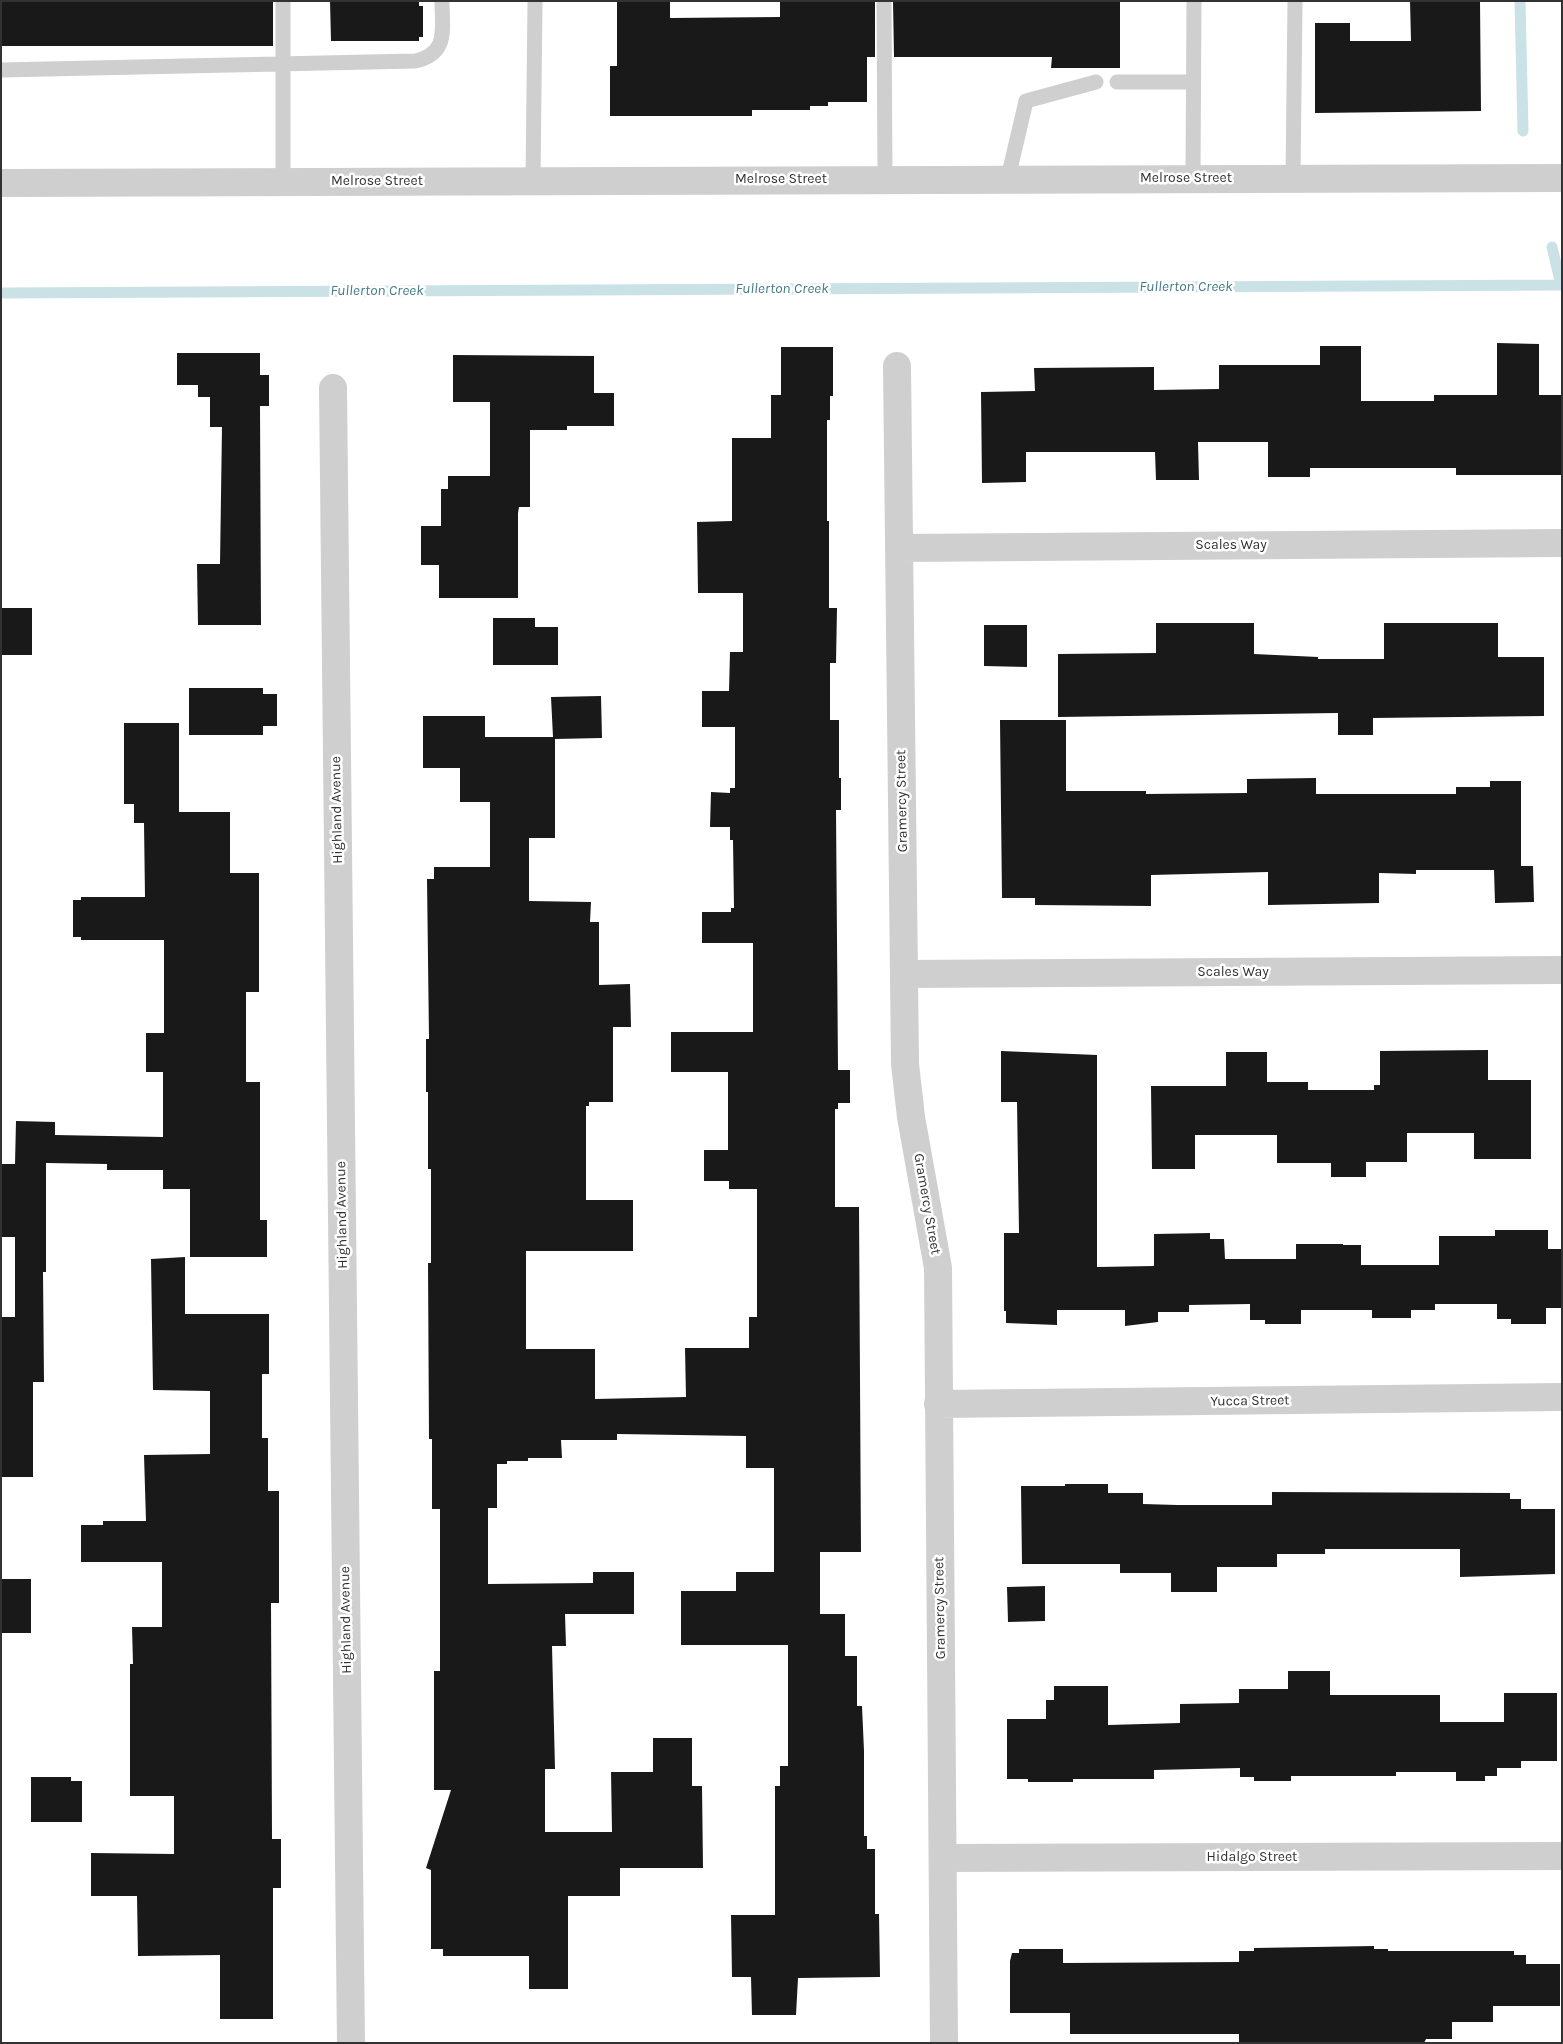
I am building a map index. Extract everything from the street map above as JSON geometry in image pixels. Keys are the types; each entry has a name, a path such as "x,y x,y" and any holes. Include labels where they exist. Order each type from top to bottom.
{"street":[{"name":"Melrose Street","path":"1,183 1008,178 1562,178"},
{"name":"Gramercy Street","path":"898,366 905,1064 911,1117 938,1268 944,2043"},
{"name":"Highland Avenue","path":"333,388 351,2043"},
{"name":"Scales Way","path":"900,548 1562,543"},
{"name":"Scales Way","path":"904,974 1562,970"},
{"name":"Yucca Street","path":"938,1404 1562,1397"},
{"name":"Hidalgo Street","path":"943,1858 1562,1856"}],"lane":[{"path":"283,1 283,182"},
{"path":"1,70 415,61 428,58 439,49 442,36 442,1"},
{"path":"534,180 535,1"},
{"path":"884,1 885,179"},
{"path":"1193,178 1194,1"},
{"path":"1293,178 1295,1"},
{"path":"1008,178 1026,101 1096,82"},
{"path":"1117,82 1193,82"}],"building":[{"path":"1,1 273,1 273,46 1,46"},
{"path":"330,1 419,1 419,6 423,6 423,37 419,37 419,41 331,41"},
{"path":"617,1 670,1 670,18 780,17 780,1 875,1 875,57 867,57 867,102 828,102 828,106 810,106 810,110 752,110 752,116 610,116 610,66 617,66"},
{"path":"893,1 1120,1 1120,68 1051,68 1052,57 894,57"},
{"path":"1410,1 1480,1 1481,111 1315,113 1315,23 1350,23 1350,41 1411,41"},
{"path":"1497,343 1539,344 1539,395 1562,395 1562,475 1456,475 1456,468 1310,468 1310,477 1268,477 1268,442 1198,442 1199,480 1156,480 1155,452 1026,452 1026,482 982,483 981,392 1035,391 1034,368 1154,367 1154,390 1219,389 1219,365 1320,365 1320,346 1361,346 1361,401 1434,401 1434,395 1497,395"},
{"path":"781,347 833,347 833,396 830,396 830,420 827,420 827,521 829,521 829,608 837,608 836,663 830,663 830,720 839,720 839,778 841,778 841,810 836,810 838,1070 850,1070 850,1103 838,1103 838,1109 835,1109 835,1207 859,1207 861,1552 820,1552 820,1614 845,1614 845,1656 857,1656 857,1706 862,1706 864,1751 864,1836 867,1836 867,1849 875,1849 875,1914 879,1914 880,1977 798,1978 796,2015 752,2015 751,1977 732,1977 731,1915 775,1915 775,1786 780,1786 780,1766 788,1766 788,1645 681,1645 681,1591 736,1591 736,1572 774,1572 774,1468 746,1468 746,1436 617,1434 617,1440 561,1440 562,1458 528,1458 528,1461 507,1461 507,1464 497,1464 497,1508 488,1508 488,1584 593,1583 593,1572 634,1572 634,1614 565,1614 566,1646 552,1646 555,1769 545,1769 545,1832 612,1832 611,1772 653,1772 653,1738 692,1738 692,1786 702,1786 703,1868 620,1868 620,1896 568,1896 568,1989 529,1989 529,1956 443,1956 443,1949 431,1949 431,1870 426,1868 451,1790 434,1790 434,1671 440,1671 440,1509 432,1509 432,1439 429,1439 428,1263 431,1263 431,1169 428,1169 428,1092 426,1092 426,1039 429,1039 427,879 434,879 434,867 490,867 490,802 460,802 460,768 423,768 423,716 485,716 485,737 553,737 551,697 601,696 602,738 555,739 555,838 529,838 529,901 591,902 590,922 599,922 599,985 630,984 631,1027 613,1027 613,1102 589,1102 589,1106 586,1106 586,1200 633,1200 633,1251 526,1251 526,1349 595,1349 595,1399 686,1397 685,1348 749,1348 749,1317 757,1317 757,1189 729,1189 729,1181 704,1181 704,1150 728,1150 728,1072 671,1072 671,1032 753,1032 753,943 702,943 702,912 731,912 731,908 734,908 733,840 730,840 730,827 710,827 711,792 730,793 730,788 735,788 735,727 702,727 702,691 729,691 730,652 743,652 743,593 698,593 697,522 732,521 732,438 771,438 771,395 781,395"},
{"path":"177,353 260,353 260,375 269,375 269,406 260,406 261,625 198,625 197,564 220,564 222,427 210,427 210,397 198,397 198,385 177,385"},
{"path":"453,355 594,356 594,393 614,393 614,426 567,426 567,430 530,430 530,507 519,507 518,513 518,598 439,598 439,565 421,565 421,526 441,526 441,489 448,489 448,476 490,476 490,402 453,402"},
{"path":"1,608 32,608 32,655 1,655"},
{"path":"493,618 535,618 535,627 558,627 558,665 493,665"},
{"path":"1156,623 1254,623 1254,654 1318,657 1318,659 1384,659 1384,623 1498,623 1498,657 1544,657 1544,716 1373,718 1373,735 1338,735 1338,713 1058,717 1058,654 1156,653"},
{"path":"984,625 1027,625 1027,667 984,666"},
{"path":"189,688 263,688 263,694 277,694 277,726 263,726 263,735 189,735"},
{"path":"1000,720 1066,720 1066,791 1146,791 1146,794 1247,793 1247,779 1316,778 1316,794 1456,794 1456,787 1490,787 1490,781 1521,781 1521,866 1533,866 1534,902 1495,903 1494,870 1416,870 1416,874 1379,873 1379,903 1268,905 1268,872 1151,875 1151,906 1035,905 1035,898 1002,898"},
{"path":"124,723 179,723 179,812 230,812 230,873 259,873 259,992 246,992 246,1082 260,1082 260,1220 267,1220 267,1257 190,1257 190,1189 163,1189 163,1170 107,1170 107,1164 46,1163 46,1272 43,1272 44,1382 33,1382 33,1477 1,1477 2,1317 15,1317 15,1237 1,1237 1,1164 15,1164 16,1121 55,1122 55,1135 163,1137 163,1072 146,1072 146,1033 164,1033 164,940 81,940 81,937 73,937 73,900 81,900 81,897 145,897 144,823 134,823 134,804 124,804"},
{"path":"1488,1050 1488,1080 1531,1080 1531,1159 1474,1159 1474,1133 1407,1133 1407,1162 1366,1162 1366,1177 1331,1177 1331,1163 1277,1163 1277,1135 1195,1135 1195,1169 1152,1169 1151,1086 1226,1086 1226,1052 1267,1052 1267,1082 1308,1082 1308,1090 1374,1090 1374,1085 1380,1085 1380,1051"},
{"path":"1001,1051 1097,1055 1097,1267 1154,1266 1154,1234 1210,1233 1210,1239 1224,1239 1225,1259 1296,1259 1296,1244 1343,1244 1361,1245 1361,1265 1439,1265 1439,1236 1495,1236 1495,1230 1548,1230 1548,1249 1562,1249 1562,1308 1546,1308 1546,1324 1511,1324 1511,1319 1497,1319 1497,1304 1435,1304 1435,1310 1411,1310 1411,1318 1372,1318 1372,1310 1301,1310 1301,1324 1265,1324 1265,1320 1250,1320 1250,1304 1189,1305 1189,1312 1158,1312 1158,1322 1125,1326 1125,1310 1057,1310 1057,1325 1006,1323 1006,1311 1004,1311 1004,1233 1019,1233 1017,1102 1001,1102"},
{"path":"185,1257 185,1314 269,1314 269,1374 262,1374 262,1438 268,1438 268,1491 279,1491 279,1603 271,1603 272,1839 281,1839 281,1888 273,1888 273,2019 220,2019 220,1955 138,1956 137,1896 91,1896 91,1853 174,1854 174,1796 130,1796 130,1664 133,1664 132,1627 162,1627 162,1562 81,1562 81,1525 103,1525 103,1521 146,1521 144,1455 210,1454 210,1391 153,1390 151,1259"},
{"path":"1065,1484 1108,1484 1108,1493 1143,1493 1143,1504 1177,1505 1272,1505 1272,1492 1510,1493 1510,1499 1521,1499 1521,1509 1555,1509 1555,1574 1460,1577 1460,1549 1325,1549 1325,1554 1277,1554 1277,1567 1217,1567 1217,1592 1171,1592 1171,1573 1120,1573 1120,1564 1022,1564 1021,1486 1065,1486"},
{"path":"1,1579 31,1579 31,1633 1,1633"},
{"path":"1045,1586 1045,1621 1008,1622 1007,1587"},
{"path":"1288,1671 1330,1671 1330,1695 1440,1695 1440,1722 1504,1722 1504,1693 1557,1693 1557,1761 1521,1761 1521,1768 1497,1768 1497,1776 1485,1776 1485,1781 1456,1781 1456,1772 1396,1772 1396,1776 1291,1776 1291,1781 1254,1781 1254,1777 1240,1777 1240,1768 1154,1770 1154,1779 1073,1779 1073,1782 1028,1782 1028,1779 1007,1779 1007,1719 1046,1719 1046,1700 1054,1700 1054,1686 1108,1686 1108,1725 1180,1723 1180,1704 1239,1703 1239,1689 1288,1689"},
{"path":"31,1777 71,1777 71,1781 82,1781 82,1822 31,1822"},
{"path":"1374,1946 1374,1949 1388,1949 1388,1951 1514,1951 1514,1955 1526,1955 1526,1964 1560,1964 1560,2006 1493,2006 1493,2022 1452,2022 1452,2039 1426,2039 1424,2043 1239,2043 1239,2034 1070,2034 1070,2013 1010,2013 1010,1961 1012,1953 1019,1953 1019,1949 1063,1949 1063,1963 1239,1962 1239,1951 1254,1951 1254,1948"}],"waterway":[{"path":"1520,1 1523,131"},
{"path":"1552,247 1561,285"},
{"name":"Fullerton Creek","path":"1,293 1562,285"}]}
